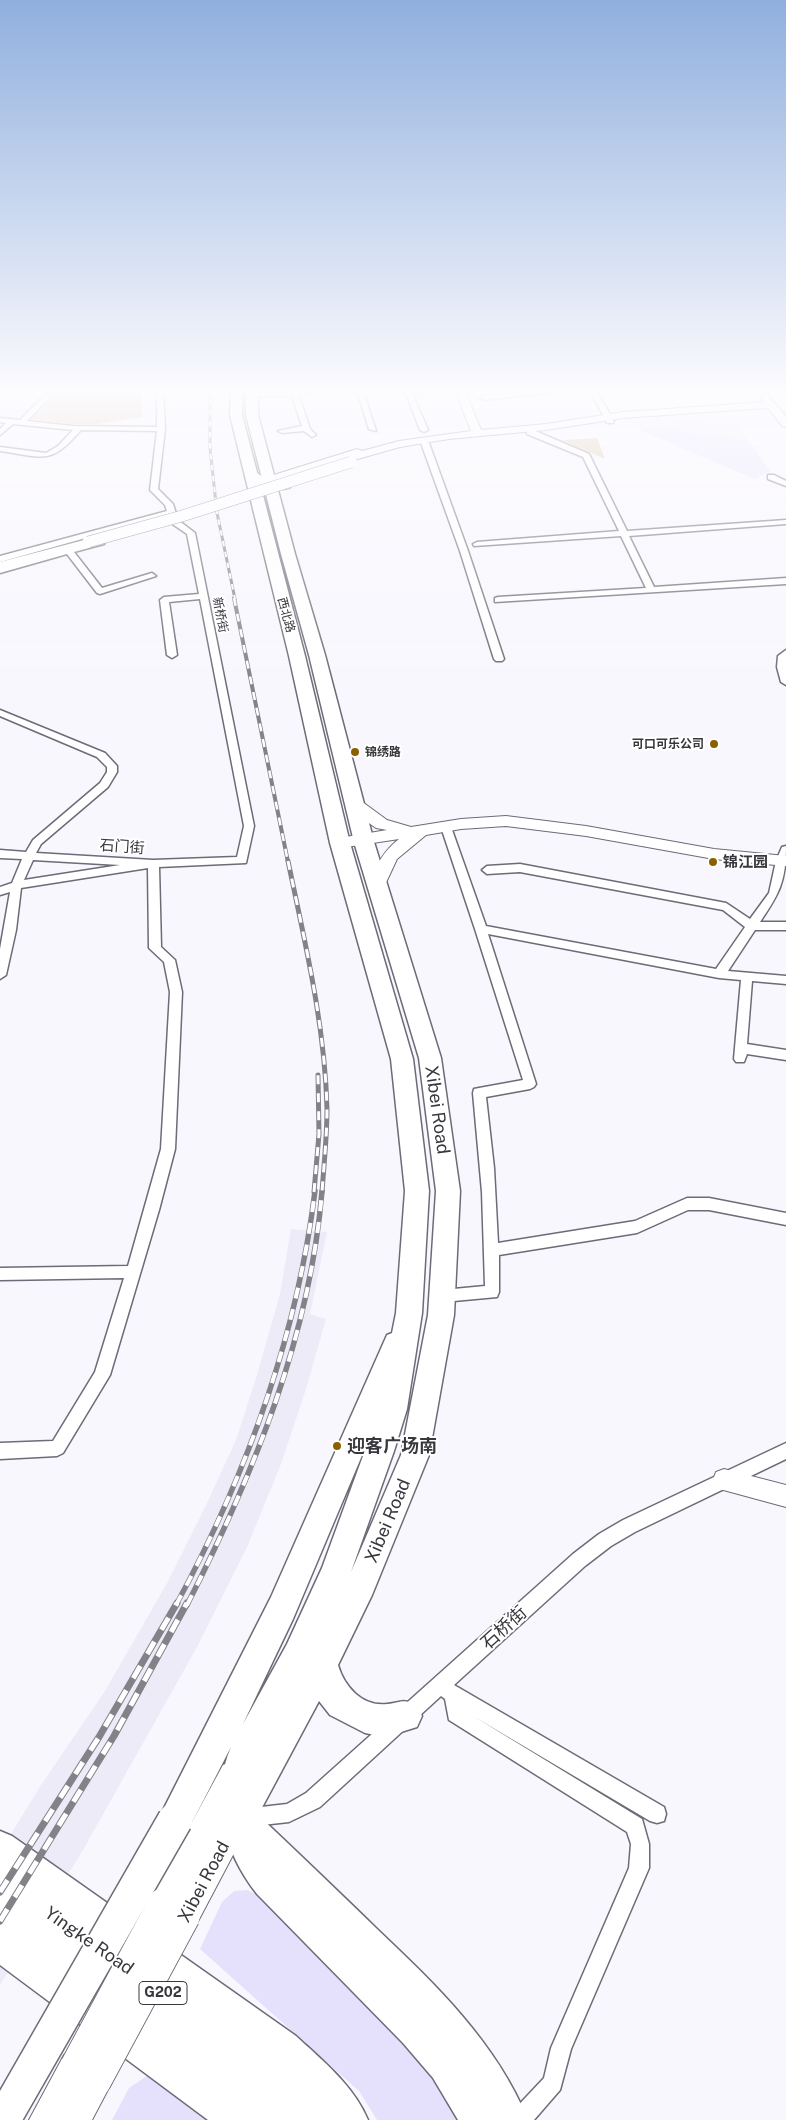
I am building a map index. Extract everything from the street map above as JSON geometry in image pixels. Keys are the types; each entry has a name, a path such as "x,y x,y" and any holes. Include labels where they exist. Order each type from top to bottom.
{"highway":[{"name":"西北路","path":"267,487 317,655 355,805"},
{"name":"西北路","path":"267,487 297,656 340,843"},
{"name":"Xibei Road","path":"238,1819 322,1665 361,1584 415,1455 442,1315 448,1191 430,1058 363,840 355,805"},
{"name":"Xibei Road","path":"245,1752 298,1655 335,1574 380,1451 393,1409 409,1313 417,1191 402,1059 340,843"},
{"path":"3,2120 175,1820 229,1717 282,1608 409,1313"},
{"path":"322,1665 328,1687 341,1704 365,1717 385,1721 406,1716"},
{"path":"245,1752 238,1778 236,1799 238,1819 255,1864 269,1882 416,2030 446,2065 480,2120"},
{"path":"238,1819 427,2002 461,2042 484,2075 509,2120"},
{"path":"0,1848 283,2049 320,2084 349,2120"},
{"name":"Yingke Road","path":"0,1878 239,2047 278,2079 316,2120"},
{"name":"Yingke Road","path":"0,1907 227,2071 272,2106 285,2120"},
{"path":"0,1943 238,2120"}],"main road":[{"path":"0,562 182,516 269,487"},
{"path":"355,805 382,824 398,829 421,832"},
{"path":"340,843 486,821 525,822 714,854 784,857"},
{"path":"377,885 384,864 391,854 403,843 421,832"},
{"path":"724,1480 786,1496"},
{"name":"Xibei Road","path":"45,2120 85,2074 174,1910 245,1752"},
{"name":"Xibei Road","path":"174,1910 238,1819"},
{"name":"Xibei Road","path":"75,2120 85,2074"}],"street":[{"name":"新桥街","path":"154,487 154,490 169,504 173,516 191,533 250,826 242,860"},
{"path":"441,487 499,659"},
{"path":"601,487 651,589"},
{"path":"0,562 69,551 173,516"},
{"path":"0,562 173,516"},
{"path":"477,544 786,522"},
{"path":"69,551 100,591 152,576"},
{"path":"498,600 786,581"},
{"path":"172,656 164,600 204,596"},
{"path":"786,653 783,656 782,667 786,682"},
{"path":"0,975 10,930 16,884 29,856 37,842 104,785 112,772 112,766 101,755 1,721"},
{"path":"442,1296 492,1292 492,1250 487,1157 479,1093 530,1084 481,929 446,827"},
{"name":"石门街","path":"0,854 153,864 242,860"},
{"path":"719,974 774,893 784,857"},
{"path":"0,891 16,884 153,864 155,948 169,960 176,992 168,1149 152,1210 102,1375 57,1448 0,1451"},
{"path":"487,870 520,868 726,906 752,926 786,926"},
{"path":"481,929 719,974 786,980"},
{"path":"747,976 740,1054 786,1056"},
{"path":"492,1250 637,1226 687,1204 709,1204 786,1219"},
{"path":"0,1274 133,1272"},
{"name":"石桥街","path":"238,1819 289,1813 312,1800 406,1716 447,1690 580,1560 605,1540 630,1526 786,1451"},
{"path":"447,1690 657,1814"},
{"path":"447,1690 455,1714 483,1734 635,1826 640,1844 639,1868 561,2048 553,2083 520,2120"}],"shaded area":[{"path":"291,1229 327,1232 310,1314 326,1319 306,1389 281,1464 247,1547 197,1647 83,1850 0,1985 0,1852 41,1785 105,1691 167,1583 207,1503 236,1440 257,1375 280,1294"},
{"path":"247,1890 266,1899 430,2068 468,2120 377,2120 359,2091 200,1949 222,1902 234,1891"},
{"path":"157,2069 220,2120 112,2120 129,2088"}],"railway":[{"path":"214,487 217,513 235,599"},
{"path":"234,598 288,862"},
{"path":"288,861 313,984 322,1046 327,1109 322,1192"},
{"path":"314,1192 319,1134 318,1075"},
{"path":"176,1605 225,1506 265,1404 282,1352 296,1299 315,1191"},
{"path":"187,1605 234,1506 275,1404 305,1299 322,1191"},
{"path":"0,1892 99,1737 177,1603"},
{"path":"0,1921 114,1736 187,1603"}],"place":[{"name":"可口可乐公司","path":"714,744"},
{"name":"锦绣路","path":"355,752"},
{"name":"锦江园","path":"713,862"},
{"name":"迎客广场南","path":"337,1446"}]}
